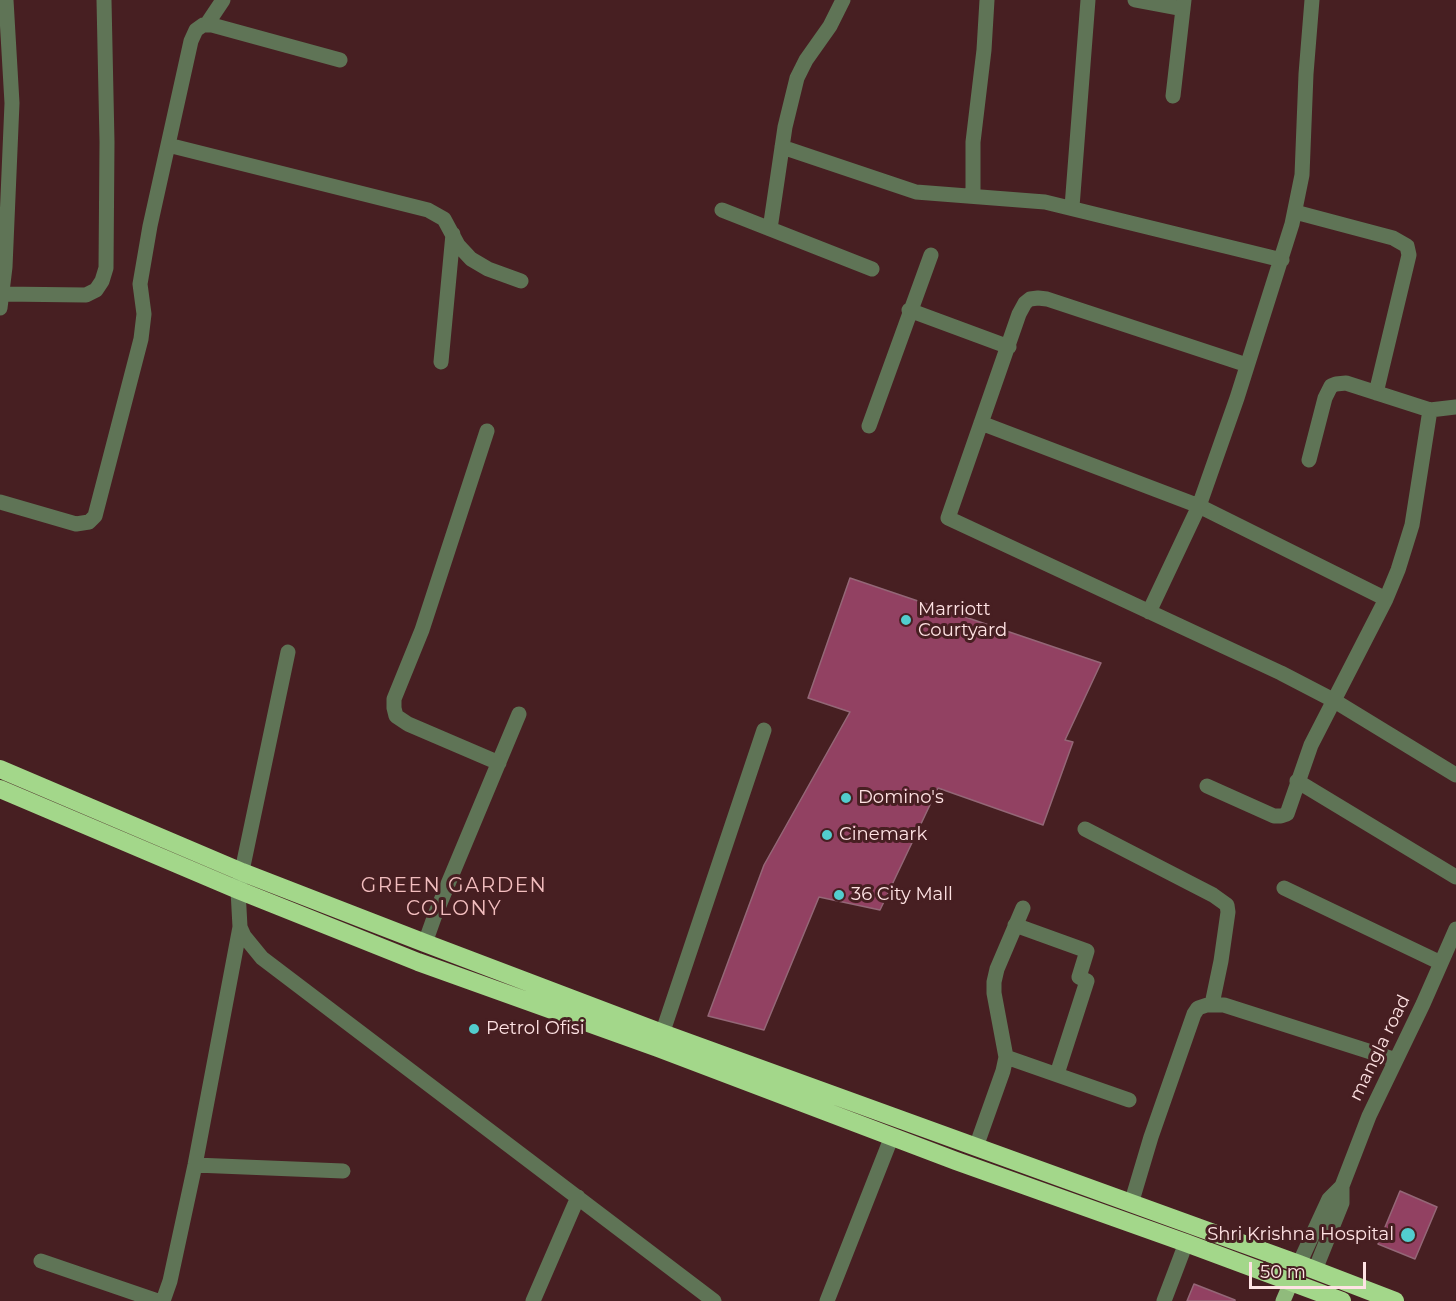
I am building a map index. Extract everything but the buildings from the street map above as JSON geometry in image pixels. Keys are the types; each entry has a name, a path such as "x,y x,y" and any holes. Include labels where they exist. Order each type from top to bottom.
{"highway":[{"path":"0,769 242,872 425,943 892,1136 1185,1242 1291,1283 1307,1295 1342,1301"},
{"path":"0,789 238,890 418,962 660,1040 969,1145 1395,1301"},
{"path":"956,1161 969,1145"}],"main road":[{"name":"mangla road","path":"1283,1301 1291,1283 1307,1267"},
{"name":"mangla road","path":"1307,1267 1307,1295"}],"street":[{"path":"6,0 3,25 12,103 5,267 1,301 86,295 96,290 102,281 106,268 107,165 104,0"},
{"path":"0,502 76,524 89,522 95,516 144,323 140,284 150,226 191,41 196,30 207,24 223,0"},
{"path":"770,229 782,147 797,78 806,60 830,26 843,0"},
{"path":"973,196 974,142 987,0"},
{"path":"1072,207 1088,0"},
{"path":"1135,0 1183,4 1173,96"},
{"path":"1149,612 1199,506 1282,260 1295,212 1302,175 1312,0"},
{"path":"207,24 340,60"},
{"path":"168,145 419,207 444,219 465,253 477,263 521,281"},
{"path":"782,147 910,190 1032,200 1072,207 1282,260"},
{"path":"722,210 872,269"},
{"path":"1295,212 1394,238 1407,246 1409,255 1376,393"},
{"path":"441,362 453,234"},
{"path":"869,426 909,310 931,255"},
{"path":"1247,365 1038,298 1030,299 1023,307 948,518 1281,673 1333,700 1456,775"},
{"path":"909,310 1009,347"},
{"path":"1309,460 1325,398 1331,387 1340,383 1430,410 1456,407"},
{"path":"1207,786 1278,817 1287,814 1308,752 1386,599 1410,531 1430,410"},
{"path":"981,423 1199,506 1386,599"},
{"path":"487,431 422,630 394,699 394,708 396,716 408,724 499,763"},
{"path":"164,1301 195,1166 240,927 238,890 288,652"},
{"path":"425,943 519,714"},
{"path":"660,1040 764,730"},
{"path":"1297,781 1456,877"},
{"path":"1085,829 1220,898 1227,905 1228,912 1212,1004"},
{"path":"1284,888 1441,963"},
{"path":"969,1145 1003,1071 1006,1057 994,982 997,969 1023,908"},
{"path":"1015,925 1088,951 1079,977 1087,981 1057,1074"},
{"path":"240,927 244,936 262,958 714,1301"},
{"name":"mangla road","path":"1307,1267 1329,1199 1342,1186 1369,1116 1456,929"},
{"path":"1131,1204 1151,1137 1198,1008 1212,1004 1224,1005 1396,1060"},
{"path":"1006,1057 1129,1100"},
{"path":"827,1301 892,1136"},
{"path":"195,1166 343,1171"},
{"path":"533,1301 578,1197"},
{"path":"1164,1301 1185,1242"},
{"path":"41,1261 158,1301"}],"place":[{"name":"Marriott Courtyard","path":"906,620"},
{"name":"Domino's","path":"846,798"},
{"name":"Cinemark","path":"827,835"},
{"name":"36 City Mall","path":"839,895"},
{"name":"Petrol Ofisi","path":"474,1029"},
{"name":"Shri Krishna Hospital","path":"1408,1235"}],"district":[{"name":"GREEN GARDEN COLONY","path":"454,898"}]}
